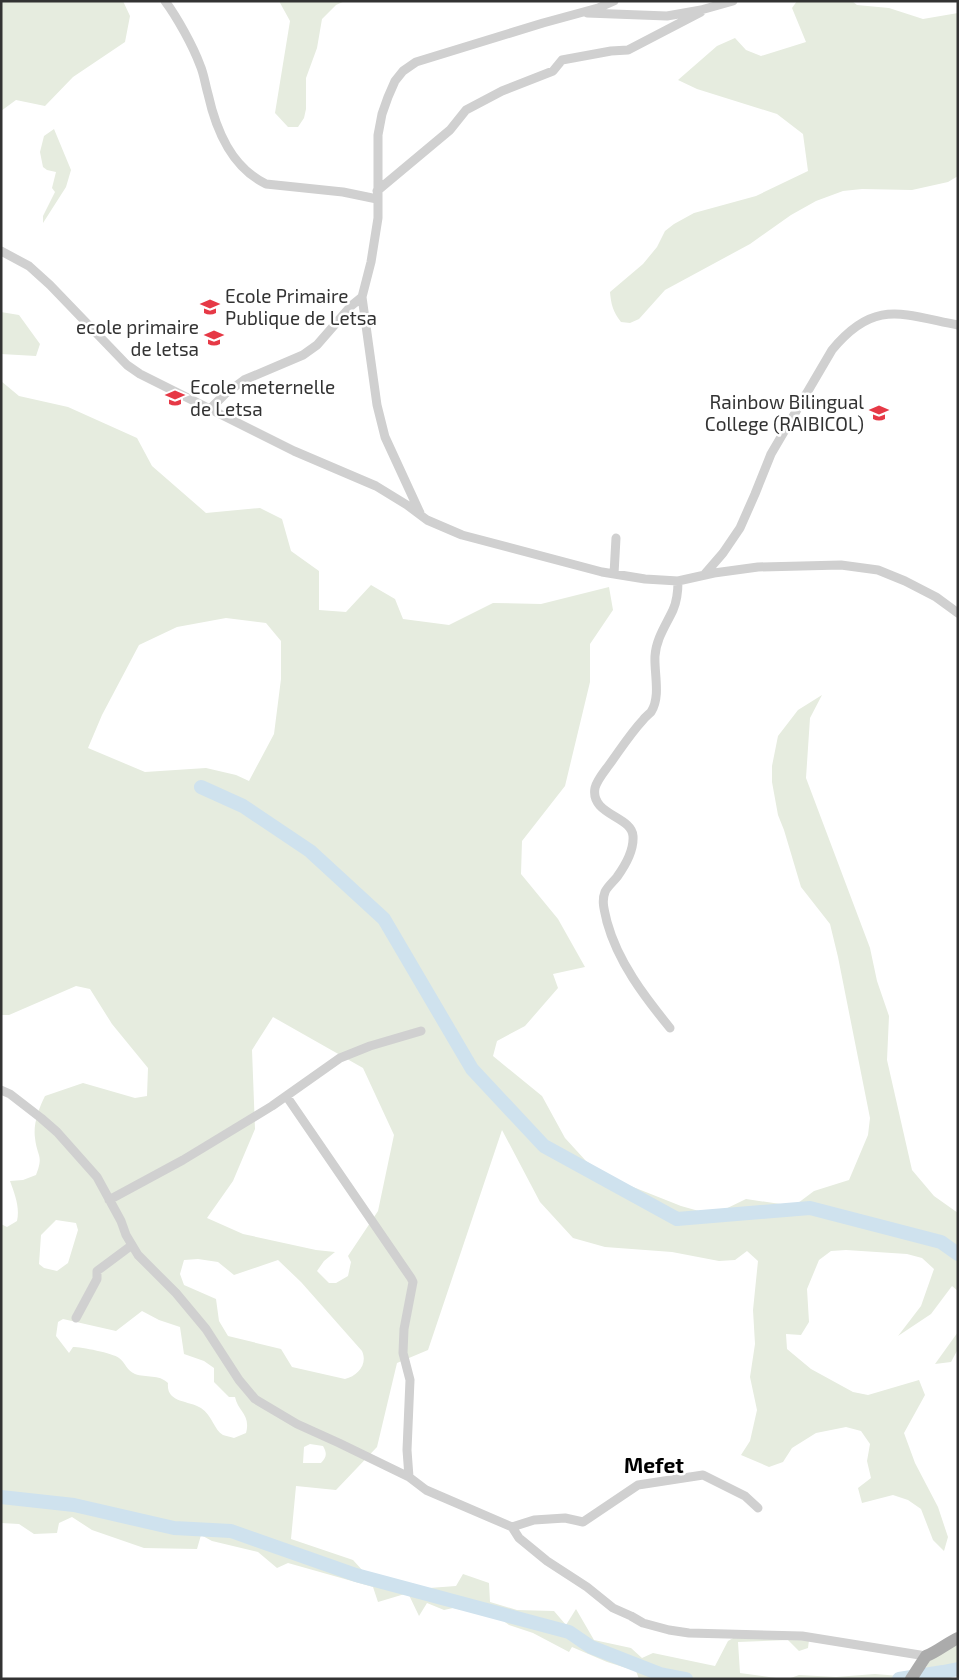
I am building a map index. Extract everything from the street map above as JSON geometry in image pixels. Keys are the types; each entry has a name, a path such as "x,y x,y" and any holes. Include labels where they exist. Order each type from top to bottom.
{"main road":[{"path":"911,1679 926,1656 958,1638"}],"street":[{"path":"165,1 200,62 221,136 228,151 242,168 257,180 266,184 377,195 450,130 466,110 495,94 553,70 562,60 611,51 628,50 702,10"},
{"path":"421,515 397,465 386,437 377,405 362,297 375,241 378,218 378,135 388,96 403,71 416,62 614,1"},
{"path":"580,13 667,16 702,10 733,1"},
{"path":"1,251 29,266 50,285 127,366 294,451 376,486 427,520 462,535 614,574 645,578 678,580 758,567 841,565 878,570 936,597 958,613"},
{"path":"210,409 225,394 244,380 303,355 317,345 351,306 362,297"},
{"path":"704,576 740,528 756,494 771,454 832,350 842,337 858,324 874,317 894,313 958,326"},
{"path":"614,574 616,538"},
{"path":"670,1028 650,1003 622,961 611,936 603,902 605,891 617,877 626,861 632,846 633,834 629,827 603,809 597,800 595,789 620,750 642,720 652,710 655,698 655,655 660,637 673,610 678,592 678,580"},
{"path":"109,1200 183,1160 287,1097 340,1058 370,1046 421,1031"},
{"path":"1,1090 18,1100 57,1132 97,1178 122,1221 138,1255 176,1293 206,1329 239,1380 256,1399 297,1424 339,1442 409,1478 426,1490 512,1527 519,1538 547,1561 587,1587 613,1608 643,1623 689,1633 802,1636 926,1656"},
{"path":"287,1097 413,1282 404,1329 404,1353 410,1380 407,1450 409,1478"},
{"path":"76,1318 96,1279 97,1271 132,1245"},
{"path":"512,1527 534,1520 564,1518 583,1522 638,1485 703,1475 745,1496 758,1508"}],"shaded area":[{"path":"1,1 123,1 130,16 125,42 73,77 45,106 16,100 1,111"},
{"path":"279,1 345,1 336,5 322,19 317,48 306,78 306,109 304,118 298,127 288,127 275,113 290,21"},
{"path":"797,1 852,1 857,5 889,8 923,19 958,13 958,176 948,182 912,190 862,189 843,191 816,201 791,215 750,244 665,290 639,319 630,323 621,322 613,308 610,292 643,264 657,247 665,231 694,213 756,196 808,171 803,134 777,114 697,89 678,80 717,46 735,38 746,50 761,56 806,42 792,8"},
{"path":"54,129 71,170 66,187 43,223 43,216 55,192 52,188 56,172 43,167 40,152 44,136"},
{"path":"1,312 19,315 40,344 36,356 1,354"},
{"path":"1,381 19,396 68,407 137,438 152,466 206,513 260,508 282,519 291,551 319,571 319,610 346,612 371,585 395,599 403,619 449,625 493,603 541,604 609,587 613,610 590,644 590,682 565,786 522,841 521,874 558,919 585,967 553,974 558,988 525,1026 497,1041 493,1056 542,1096 565,1138 586,1161 613,1179 681,1206 713,1215 746,1199 794,1206 814,1191 849,1180 868,1135 870,1118 830,924 801,887 778,815 772,782 772,766 778,736 798,710 822,695 810,718 806,778 870,948 877,981 889,1016 887,1060 912,1170 934,1196 958,1213 958,1291 952,1286 931,1314 898,1336 921,1306 934,1269 922,1258 907,1254 846,1250 831,1251 819,1260 807,1289 809,1322 801,1335 786,1334 787,1349 811,1369 853,1392 868,1395 919,1380 925,1395 904,1433 915,1463 938,1507 948,1537 944,1551 933,1540 921,1509 908,1500 893,1495 862,1503 858,1488 871,1478 867,1461 870,1444 861,1431 846,1427 816,1433 792,1448 783,1462 769,1467 741,1455 750,1441 757,1410 750,1377 755,1344 753,1310 758,1261 747,1251 735,1260 719,1261 672,1252 605,1247 573,1238 540,1202 502,1130 428,1350 397,1363 377,1447 336,1490 296,1486 291,1539 353,1560 363,1571 429,1588 456,1586 463,1574 489,1583 490,1602 517,1610 554,1611 566,1625 576,1609 594,1640 631,1648 642,1658 653,1653 715,1666 728,1641 742,1633 809,1640 808,1648 799,1651 788,1640 738,1642 740,1673 783,1679 639,1679 636,1671 607,1662 572,1647 569,1652 533,1633 509,1625 494,1614 491,1616 453,1608 444,1610 427,1603 419,1616 408,1593 378,1602 373,1587 288,1563 277,1568 258,1552 212,1541 201,1535 197,1549 144,1548 92,1530 72,1517 59,1523 57,1533 34,1534 19,1524 1,1523 1,1224 7,1227 17,1221 18,1216 10,1181 23,1180 36,1175 40,1160 35,1138 35,1127 45,1096 83,1083 135,1098 147,1096 148,1068 112,1024 90,989 76,986 9,1015 1,1015","holes":["226,618 266,623 281,641 281,679 274,734 249,781 236,775 206,768 145,772 88,748 102,715 139,645 177,627","273,1017 363,1068 394,1135 378,1211 348,1256 351,1262 348,1276 336,1283 329,1283 317,1271 324,1261 335,1252 316,1250 243,1234 207,1218 233,1181 255,1129 252,1050","56,1220 76,1223 78,1230 68,1263 57,1271 44,1268 39,1264 41,1235","198,1259 218,1262 234,1275 278,1260 301,1282 362,1351 364,1360 361,1369 345,1379 292,1367 281,1349 228,1336 219,1321 216,1299 184,1285 180,1274 184,1260","142,1311 159,1320 180,1327 184,1354 204,1361 214,1368 214,1382 229,1397 235,1397 246,1417 246,1433 234,1438 223,1435 217,1430 205,1411 196,1405 174,1398 170,1394 168,1383 164,1380 157,1377 135,1374 116,1356 73,1347 69,1353 56,1336 58,1322 63,1319 116,1331","310,1444 323,1446 326,1455 321,1463 303,1463 304,1447"]},
{"path":"958,1332 958,1349 951,1362 935,1364"},
{"path":"958,1639 958,1673 949,1679 920,1679 935,1650"},
{"path":"875,1674 900,1676 899,1679 788,1679 799,1675 836,1677"}],"waterway":[{"path":"201,787 243,806 310,851 384,919 472,1069 544,1146 677,1219 810,1208 941,1242 958,1254"},
{"path":"1,1497 74,1505 174,1528 231,1531 356,1575 569,1632 591,1647 660,1674 686,1679"},
{"path":"899,1679 958,1669"}],"place":[{"name":"Ecole Primaire Publique de Letsa","path":"210,307"},
{"name":"ecole primaire de letsa","path":"214,338"},
{"name":"Ecole meternelle de Letsa","path":"175,398"},
{"name":"Rainbow Bilingual College (RAIBICOL)","path":"879,413"}],"district":[{"name":"Mefet","path":"654,1466"}]}
